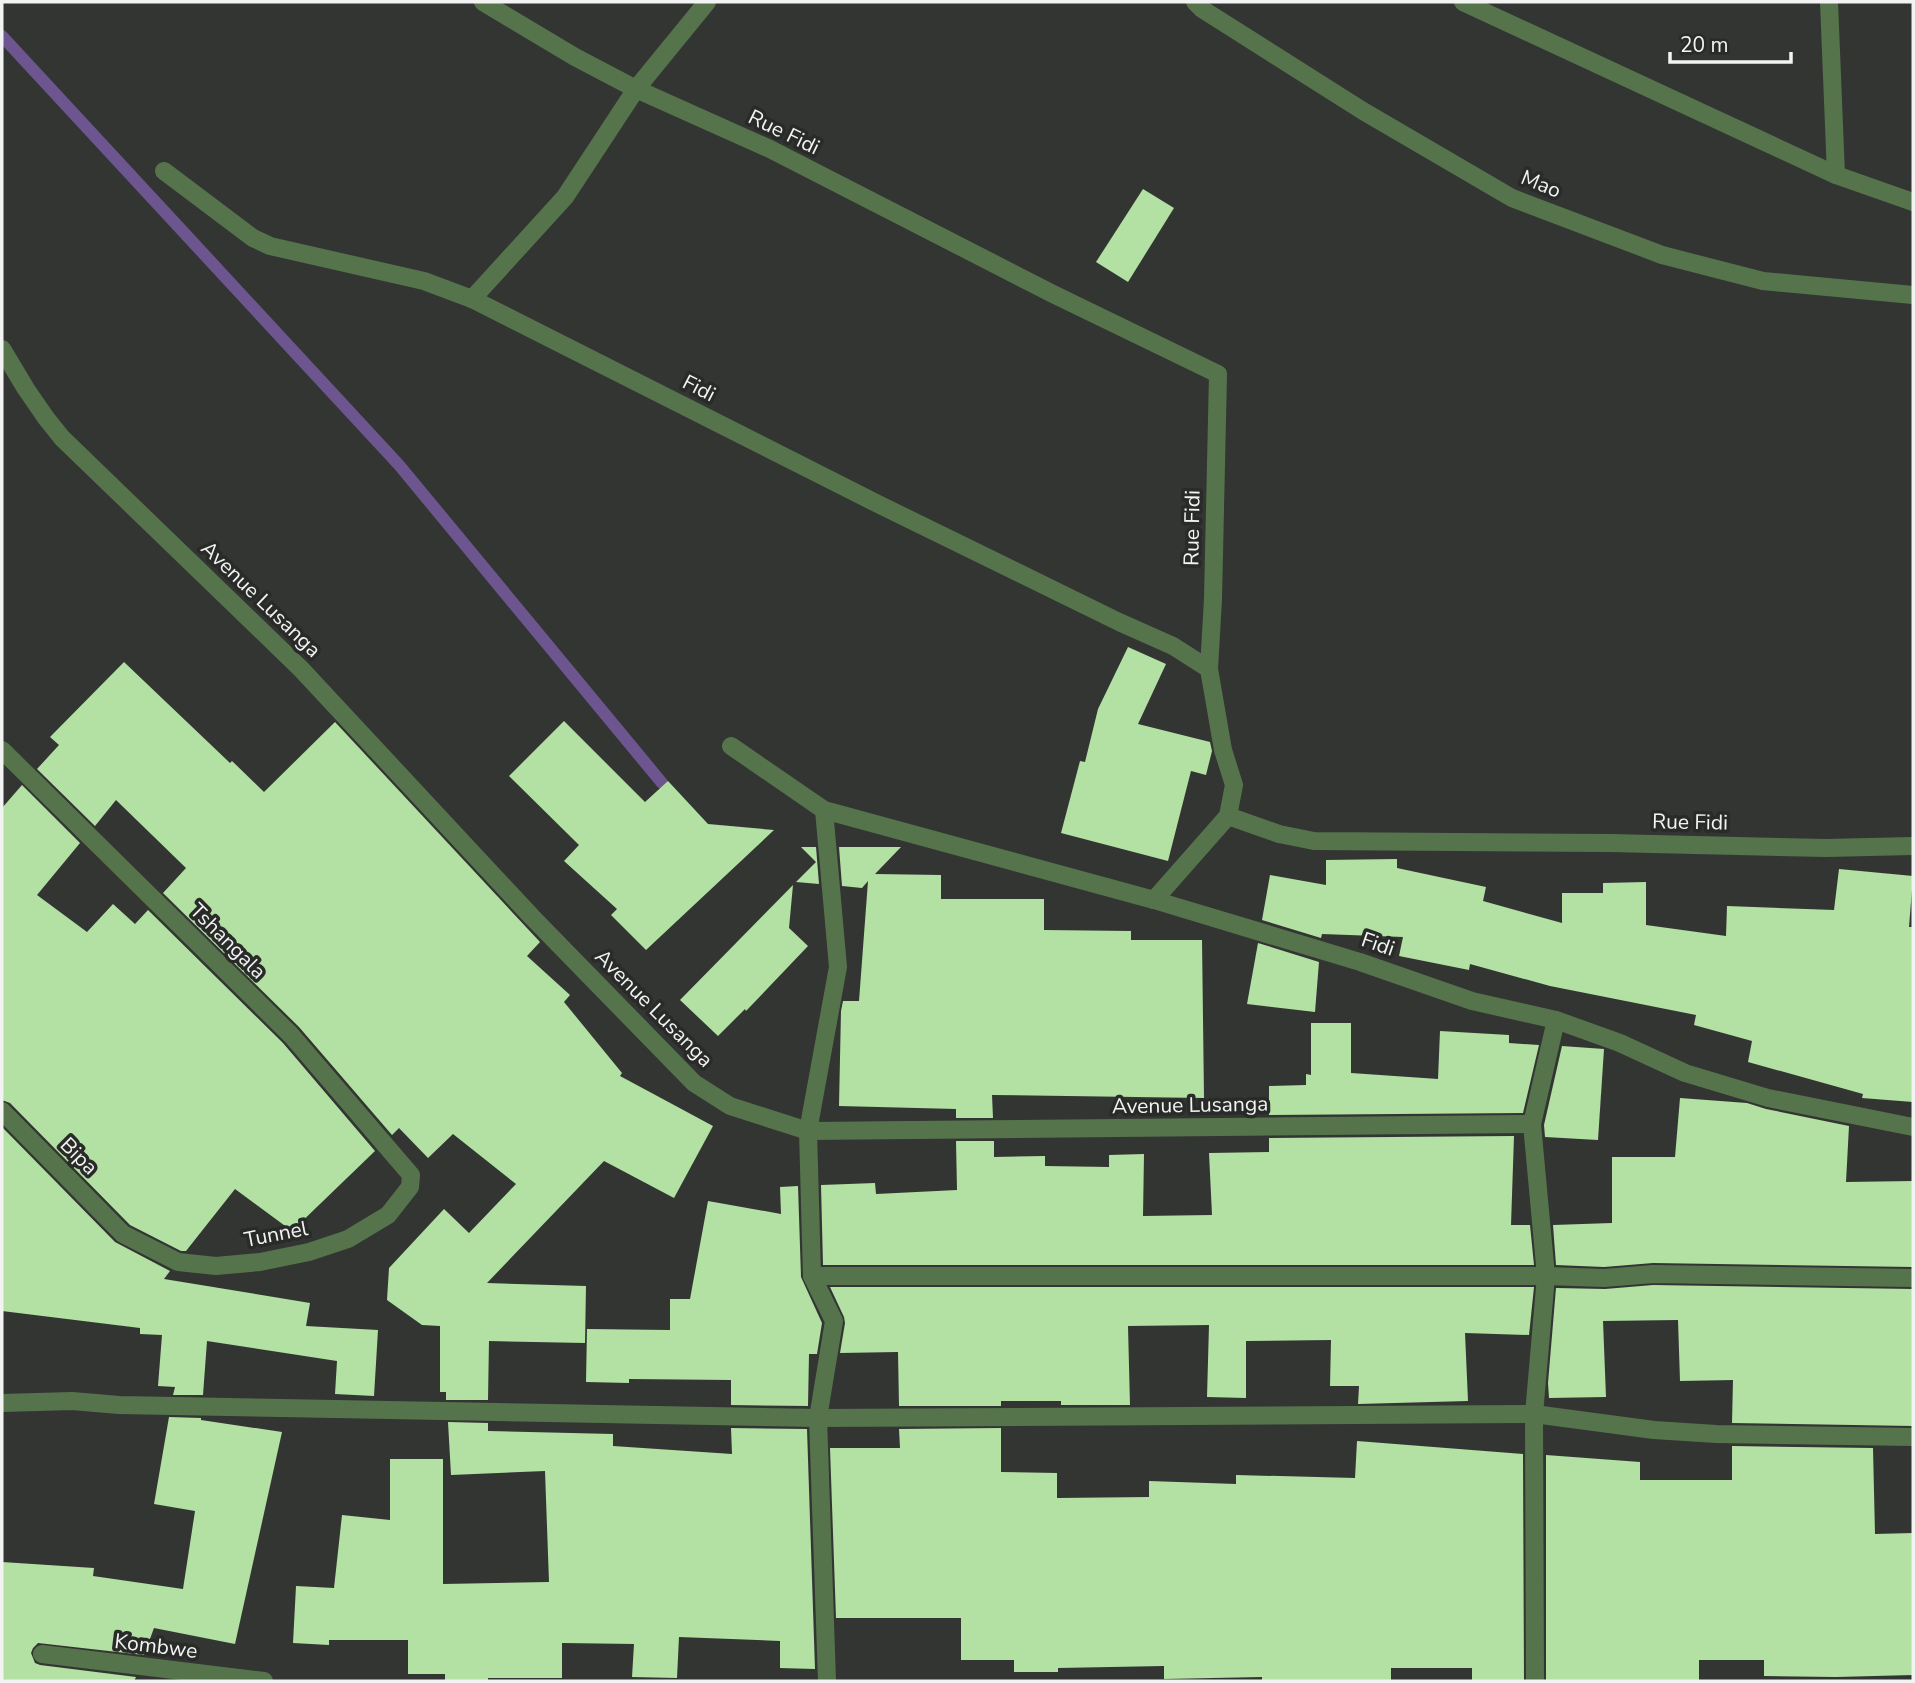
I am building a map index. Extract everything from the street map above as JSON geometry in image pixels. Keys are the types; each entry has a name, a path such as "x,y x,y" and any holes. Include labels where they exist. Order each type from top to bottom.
{"street":[{"name":"Rue Fidi","path":"483,2 575,57 636,89 770,149 1053,294 1218,374 1209,669 1223,750 1234,785 1228,816 1279,834 1314,841 1826,848 1913,846"},
{"path":"472,299 565,197 636,89 707,2"},
{"name":"Mao","path":"1195,2 1363,111 1512,198 1662,255 1763,281 1913,295"},
{"path":"1463,2 1836,175 1913,202"},
{"path":"1829,2 1836,175"},
{"name":"Fidi","path":"164,171 253,238 270,246 424,281 472,299 880,505 1173,646 1209,669"},
{"name":"Avenue Lusanga","path":"2,349 32,399 62,438 301,669 532,917 694,1083 730,1106 808,1131 1532,1124"},
{"name":"Fidi","path":"731,746 824,810 1154,901 1360,962 1472,1002 1556,1020 1620,1043 1685,1073 1768,1098 1913,1126"},
{"name":"Tshangala","path":"2,750 291,1035 411,1175"},
{"path":"824,810 838,967 808,1131 812,1276 834,1321 818,1418 827,1681"},
{"path":"1154,901 1228,816"},
{"path":"1535,1681 1534,1414 1546,1276 1532,1124 1556,1020"},
{"name":"Bipa","path":"2,1111 123,1234"},
{"name":"Tunnel","path":"123,1234 178,1262 216,1266 285,1258 348,1239 388,1215 410,1187 411,1175"},
{"path":"812,1276 1604,1278 1653,1274 1913,1278"},
{"path":"2,1403 72,1401 119,1405 818,1418 1534,1414 1654,1430 1716,1434 1913,1437"},
{"name":"Kombwe","path":"42,1654 264,1681"}],"building":[{"path":"1143,189 1174,208 1128,282 1096,262"},
{"path":"1128,647 1166,664 1138,724 1210,742 1212,751 1206,775 1191,771 1168,861 1061,833 1080,761 1085,762 1098,709"},
{"path":"124,662 264,792 335,722 540,942 527,956 570,995 564,1002 622,1073 620,1076 713,1126 674,1198 604,1161 487,1283 586,1286 585,1343 489,1341 488,1400 446,1400 446,1392 440,1392 440,1326 422,1325 387,1300 389,1268 444,1209 469,1233 516,1184 453,1134 428,1158 399,1128 392,1135 299,1027 163,893 186,868 116,800 95,826 37,769 59,745 50,737"},
{"path":"564,721 645,802 668,781 708,824 774,830 646,950 611,915 617,909 564,861 579,845 509,776"},
{"path":"22,785 80,843 37,895 87,932 113,904 135,924 148,910 283,1043 375,1151 292,1231 235,1189 186,1251 181,1251 130,1225 10,1103 2,1100 2,808"},
{"path":"801,847 816,847 819,884 796,882 816,862"},
{"path":"839,847 901,847 875,874 941,875 941,899 1044,899 1044,930 1131,931 1131,940 1202,940 1204,1098 992,1095 993,1118 956,1118 956,1109 839,1106 841,1011 843,1001 859,1001 868,881 862,888 842,886"},
{"path":"1397,859 1397,868 1486,887 1483,901 1562,923 1562,893 1603,893 1603,883 1646,882 1646,925 1726,936 1727,906 1834,910 1839,869 1913,876 1909,927 1913,927 1913,1102 1862,1098 1863,1094 1748,1062 1752,1041 1694,1025 1696,1015 1550,986 1470,964 1469,970 1399,956 1403,937 1322,934 1321,938 1262,920 1270,875 1326,885 1326,860"},
{"path":"793,885 789,928 808,946 746,1011 745,1009 718,1036 680,1000"},
{"path":"1258,943 1319,962 1315,1012 1247,1004"},
{"path":"1311,1023 1351,1023 1351,1073 1438,1079 1440,1031 1509,1035 1509,1043 1539,1045 1523,1113 1269,1115 1269,1086 1306,1085 1306,1074 1311,1075"},
{"path":"1562,1046 1604,1049 1598,1140 1545,1137 1544,1125"},
{"path":"1680,1098 1747,1103 1849,1126 1846,1182 1913,1181 1913,1267 1653,1263 1604,1267 1556,1265 1553,1225 1612,1223 1612,1157 1675,1157"},
{"path":"2,1127 115,1242 170,1271 164,1279 310,1303 306,1326 378,1330 374,1396 335,1394 337,1361 207,1341 203,1395 173,1395 175,1387 158,1386 162,1335 140,1334 140,1328 2,1311"},
{"path":"1514,1136 1511,1225 1530,1225 1534,1265 823,1265 821,1185 875,1183 876,1194 957,1190 956,1141 994,1141 994,1157 1045,1156 1045,1166 1109,1167 1109,1155 1144,1154 1143,1216 1212,1215 1209,1153 1269,1152 1269,1138"},
{"path":"798,1186 801,1277 822,1323 817,1354 809,1354 808,1406 731,1405 731,1380 629,1379 629,1383 586,1382 587,1329 670,1330 670,1299 690,1299 708,1201 781,1214 780,1187"},
{"path":"1653,1285 1913,1289 1913,1426 1732,1423 1733,1380 1680,1381 1678,1320 1603,1321 1606,1397 1549,1398 1556,1288 1605,1289"},
{"path":"830,1287 1534,1287 1529,1335 1465,1333 1468,1401 1358,1404 1359,1386 1330,1386 1331,1340 1246,1341 1246,1398 1207,1397 1209,1325 1128,1326 1130,1405 1061,1405 1061,1401 1001,1401 1001,1406 899,1406 898,1352 840,1353 845,1323"},
{"path":"169,1417 201,1418 282,1432 235,1644 154,1628 144,1655 38,1643 31,1653 35,1663 40,1665 136,1677 134,1681 2,1681 2,1562 94,1568 93,1576 183,1589 195,1511 154,1504"},
{"path":"448,1422 488,1423 488,1431 613,1434 613,1446 732,1454 731,1428 807,1429 815,1669 780,1668 780,1641 679,1637 677,1678 632,1677 634,1644 562,1643 562,1678 445,1681 445,1674 408,1674 408,1640 329,1640 329,1645 293,1643 296,1586 334,1588 342,1515 390,1520 390,1459 443,1459 443,1584 549,1582 545,1471 451,1475"},
{"path":"1001,1428 1001,1472 1057,1473 1057,1498 1149,1497 1149,1481 1236,1484 1236,1475 1355,1478 1357,1441 1523,1454 1524,1681 1472,1681 1472,1668 1391,1668 1391,1681 1262,1681 1262,1677 1164,1679 1164,1666 1058,1668 1058,1672 1014,1672 1014,1660 961,1660 961,1618 836,1618 830,1448 900,1448 899,1429"},
{"path":"1732,1446 1873,1448 1875,1534 1913,1533 1913,1675 1764,1676 1764,1660 1699,1660 1699,1681 1546,1681 1546,1455 1640,1462 1640,1480 1732,1480"}],"waterway":[{"path":"2,36 399,465 662,783"}]}
